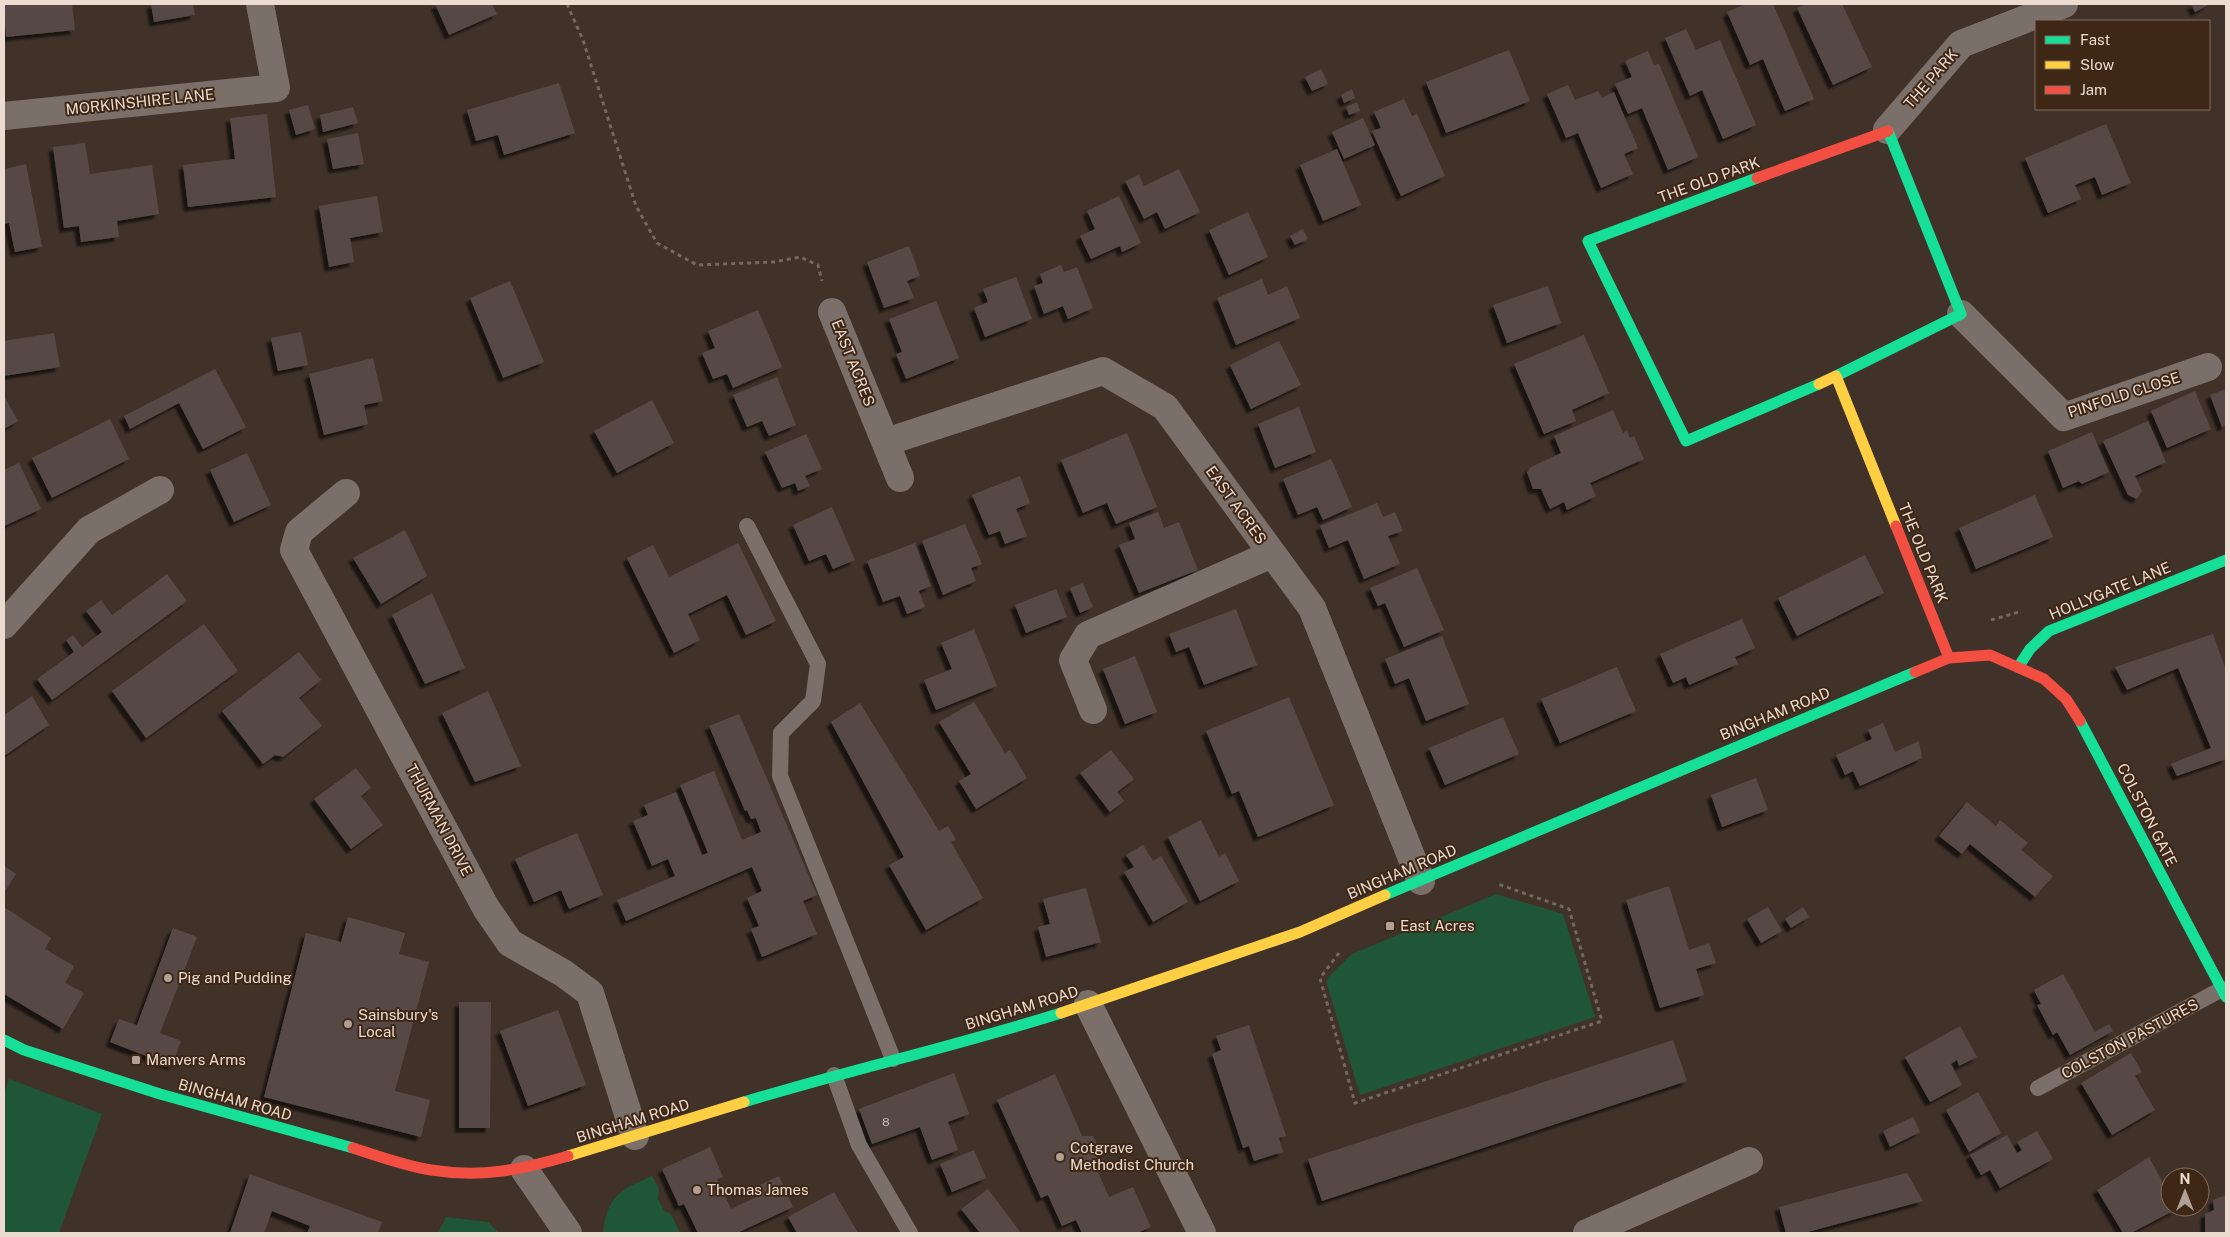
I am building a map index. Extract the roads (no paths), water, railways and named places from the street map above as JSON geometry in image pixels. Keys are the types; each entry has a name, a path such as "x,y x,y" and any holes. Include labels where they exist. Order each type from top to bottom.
{"street":[{"name":"MORKINSHIRE LANE","path":"4,116 276,88 260,4"},
{"name":"THE PARK","path":"1887,130 1961,44 2064,4"},
{"path":"1887,130 1961,314"},
{"name":"THE OLD PARK","path":"1887,130 1588,241 1686,441 1836,376 1961,314"},
{"name":"EAST ACRES","path":"832,312 900,478"},
{"name":"PINFOLD CLOSE","path":"1961,314 2064,417 2208,367"},
{"name":"EAST ACRES","path":"886,442 1103,370 1164,407 1312,608 1420,881"},
{"name":"THE OLD PARK","path":"1836,376 1949,658"},
{"path":"4,625 89,530 160,490"},
{"name":"THURMAN DRIVE","path":"346,493 299,532 294,550 491,915 510,943 563,973 590,993 635,1136"},
{"path":"1093,710 1074,660 1088,635 1272,554"},
{"name":"HOLLYGATE LANE","path":"2019,666 2030,649 2049,631 2226,560"},
{"name":"BINGHAM ROAD","path":"4,1040 24,1050 160,1094 430,1170 465,1174 524,1169 834,1075 991,1034 1088,1004 1300,932 1949,658 1990,655 2019,666"},
{"name":"COLSTON GATE","path":"2019,666 2044,679 2066,699 2085,728 2224,993"},
{"path":"1088,1004 1202,1233"},
{"path":"1587,1233 1749,1161"},
{"path":"524,1169 568,1233"}],"lane":[{"path":"748,526 818,664 813,701 781,733 780,776 893,1059"},
{"name":"COLSTON PASTURES","path":"2038,1088 2224,993"},
{"path":"834,1075 859,1145 910,1233"}],"place":[{"name":"East Acres","path":"1390,926"},
{"name":"Pig and Pudding","path":"168,978"},
{"name":"Sainsbury's Local","path":"348,1024"},
{"name":"Manvers Arms","path":"136,1060"},
{"name":"Cotgrave Methodist Church","path":"1060,1157"},
{"name":"Thomas James","path":"697,1190"}]}
